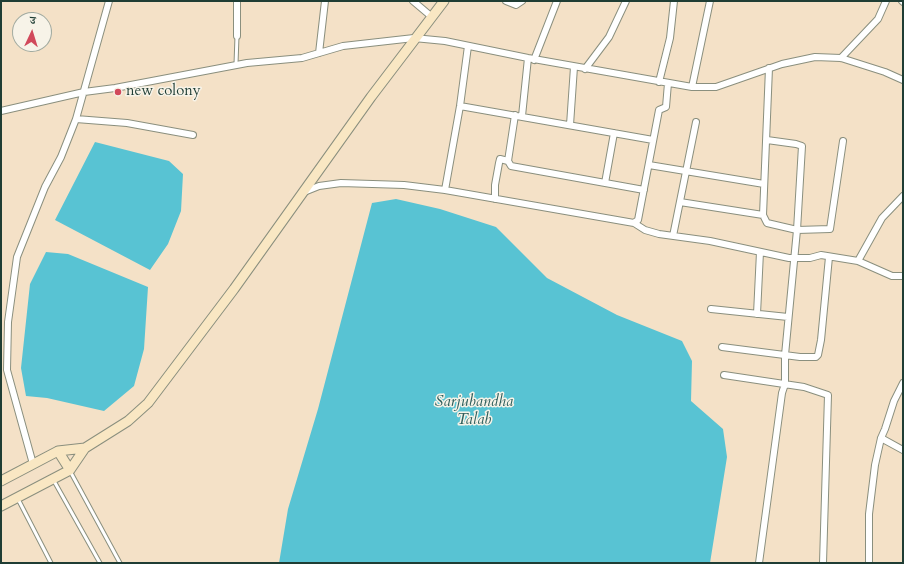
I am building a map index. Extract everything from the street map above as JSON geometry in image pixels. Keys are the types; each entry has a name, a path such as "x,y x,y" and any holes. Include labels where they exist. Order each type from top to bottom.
{"street":[{"path":"33,464 7,370 8,322 17,257 45,187 76,120 109,1"},
{"path":"237,1 237,36"},
{"path":"319,53 325,1"},
{"path":"413,1 432,18"},
{"path":"1,506 70,470 86,448 128,421 148,403 234,289 371,97 444,1"},
{"path":"506,1 516,6 522,1"},
{"path":"508,162 531,59 557,1"},
{"path":"585,69 609,36 626,1"},
{"path":"659,82 670,38 674,1"},
{"path":"692,87 710,1"},
{"path":"841,58 878,19 886,1"},
{"path":"1,111 84,92 115,88 236,65 302,58 359,43 417,38 445,41 531,59 692,87 716,87 769,68 815,57 841,58 886,72 903,80"},
{"path":"445,190 460,106 468,46"},
{"path":"570,125 574,67"},
{"path":"769,68 763,215 767,223 797,230 830,229 843,142"},
{"path":"634,223 638,220 659,110 666,106 668,84"},
{"path":"460,106 519,115 653,140"},
{"path":"76,120 127,123 193,135"},
{"path":"673,236 696,122"},
{"path":"605,183 614,133"},
{"path":"759,563 782,393 785,384 785,355 795,259 802,146 767,140"},
{"path":"495,199 495,185 498,163 500,159 508,162 511,166 644,190"},
{"path":"649,165 764,184"},
{"path":"302,194 319,186 341,183 404,185 445,190 634,223 645,230 673,236 710,241 795,259 822,255 858,261 892,276 903,276"},
{"path":"858,261 882,218 903,196"},
{"path":"680,202 763,215"},
{"path":"757,314 760,252"},
{"path":"722,347 811,358 818,355 829,257"},
{"path":"711,310 788,317"},
{"path":"724,374 785,384 828,395 824,563"},
{"path":"870,563 869,514 875,465 881,438 894,401 903,383"},
{"path":"881,438 903,450"},
{"path":"1,481 58,451 86,448"},
{"path":"58,451 70,470"}],"lane":[{"path":"236,65 237,36"},
{"path":"70,470 120,563"},
{"path":"53,479 100,563"},
{"path":"17,497 51,563"}],"water":[{"path":"95,142 169,161 183,174 181,211 168,244 150,270 55,220"},
{"name":"Sarjubandha Talab","path":"396,199 440,209 496,227 547,278 617,315 682,341 692,361 691,401 723,429 727,457 710,563 279,563 288,509 318,409 372,203"},
{"path":"46,252 68,254 148,287 144,349 134,386 104,411 47,398 26,396 21,368 30,284"}],"place":[{"name":"new colony","path":"118,92"}]}
